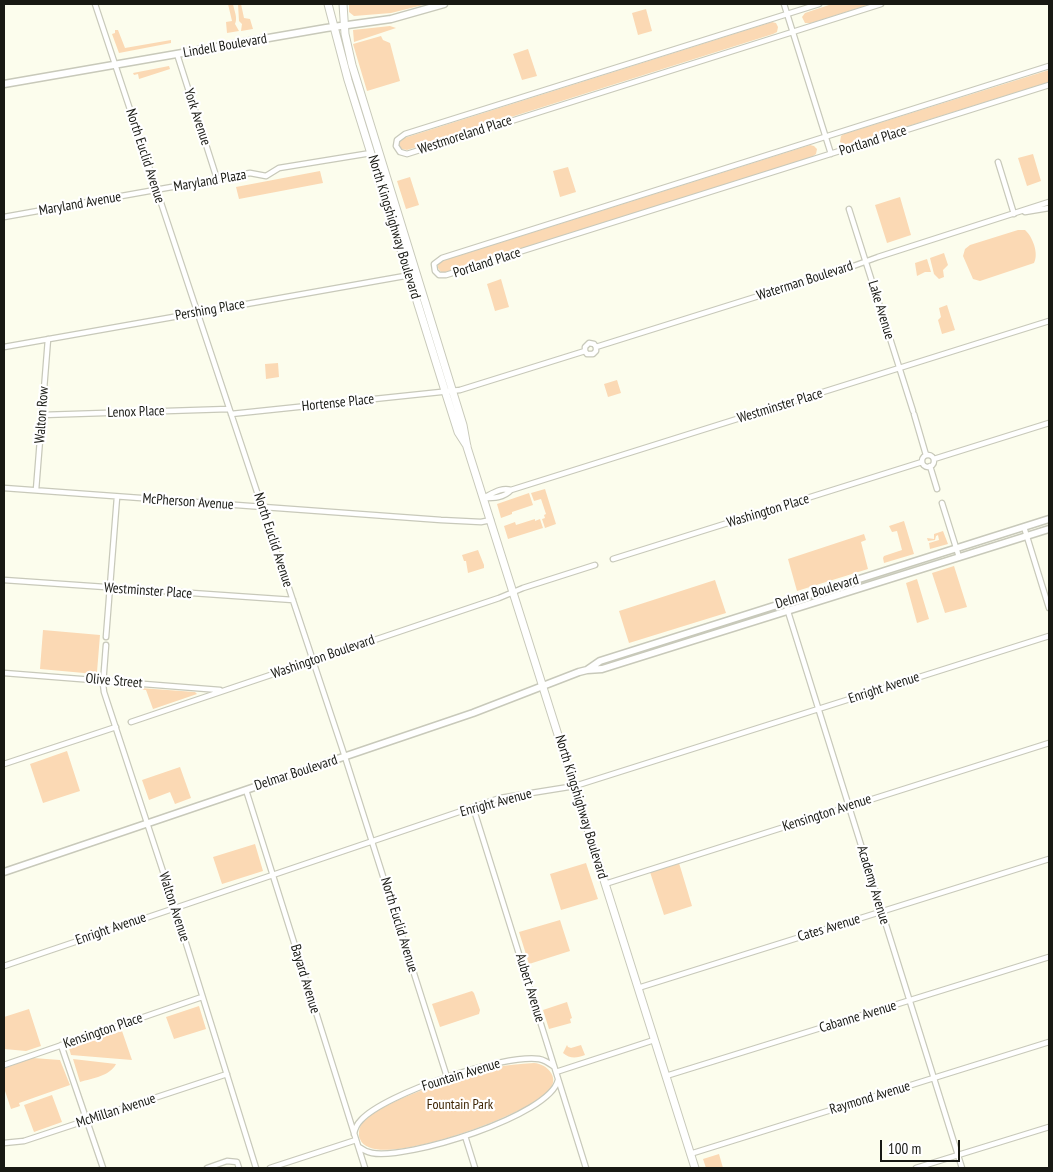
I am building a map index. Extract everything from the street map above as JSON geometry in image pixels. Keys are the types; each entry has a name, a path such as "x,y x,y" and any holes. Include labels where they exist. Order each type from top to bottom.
{"main road":[{"name":"North Kingshighway Boulevard","path":"328,4 348,80 375,152"},
{"name":"North Kingshighway Boulevard","path":"342,4 352,65 375,152 449,391 458,432 467,447 484,498 695,1168"},
{"name":"Lindell Boulevard","path":"4,84 399,17 444,4"},
{"name":"Delmar Boulevard","path":"587,670 600,660 1049,519"},
{"name":"Delmar Boulevard","path":"4,872 478,711 587,670 602,669 1049,529"}],"street":[{"name":"North Euclid Avenue","path":"95,4 345,757 447,1077"},
{"path":"784,4 832,154"},
{"name":"Westmoreland Place","path":"819,4 405,134 398,140 396,146 400,152 407,154 882,4"},
{"name":"York Avenue","path":"177,54 217,179"},
{"name":"Portland Place","path":"1049,66 442,258 434,264 435,271 439,275 446,276 1049,85"},
{"name":"Maryland Plaza","path":"157,191 250,173 266,176 280,168 375,152"},
{"path":"998,162 1014,214"},
{"name":"Maryland Avenue","path":"4,217 157,191"},
{"name":"Waterman Boulevard","path":"596,348 1049,202"},
{"name":"Waterman Boulevard","path":"1014,214 1049,208"},
{"name":"Lake Avenue","path":"849,209 926,455"},
{"name":"Pershing Place","path":"4,347 413,274"},
{"name":"Westminster Place","path":"484,498 494,498 508,494 511,490 1049,321"},
{"name":"Walton Row","path":"36,490 48,339"},
{"name":"Waterman Boulevard","path":"585,351 588,343 594,344 596,348"},
{"name":"Waterman Boulevard","path":"585,351 591,355 595,353 596,348"},
{"name":"Waterman Boulevard","path":"449,391 462,389 585,351"},
{"name":"Hortense Place","path":"230,412 449,391"},
{"name":"Lenox Place","path":"42,415 230,412"},
{"path":"934,459 1049,422"},
{"path":"930,466 926,466 922,462 923,457 930,455 934,459"},
{"path":"930,466 933,464 934,459"},
{"name":"Washington Place","path":"613,559 922,462"},
{"path":"930,466 937,489"},
{"name":"McPherson Avenue","path":"4,488 470,522 491,520"},
{"path":"106,638 118,497"},
{"path":"942,503 959,558"},
{"path":"1024,527 1049,608"},
{"path":"514,592 595,565"},
{"name":"Westminster Place","path":"4,580 293,600"},
{"name":"Washington Boulevard","path":"131,722 514,592"},
{"name":"Academy Avenue","path":"785,602 962,1168"},
{"name":"Enright Avenue","path":"4,966 500,798 575,786 1049,636"},
{"name":"Walton Avenue","path":"106,645 103,680 104,692 148,823 256,1168"},
{"name":"Olive Street","path":"4,673 224,691"},
{"path":"4,764 116,726"},
{"name":"Kensington Avenue","path":"605,884 1049,744"},
{"name":"Bayard Avenue","path":"246,790 365,1168"},
{"name":"Aubert Avenue","path":"473,807 586,1168"},
{"name":"Cates Avenue","path":"638,988 1049,859"},
{"name":"Cabanne Avenue","path":"666,1076 1049,957"},
{"name":"Kensington Place","path":"4,1065 202,997"},
{"path":"556,1072 654,1040"},
{"name":"Raymond Avenue","path":"690,1154 1049,1042"},
{"path":"61,1045 103,1168"},
{"name":"Fountain Avenue","path":"356,1140 359,1122 369,1113 398,1097 447,1077 517,1060 539,1059 554,1067"},
{"name":"McMillan Avenue","path":"4,1142 24,1141 227,1074"},
{"path":"270,1168 356,1140 371,1153 392,1153 419,1149 465,1136 503,1121 534,1105 553,1092 558,1079"},
{"path":"916,1168 1049,1127"},
{"path":"465,1136 475,1168"},
{"path":"206,1168 231,1160 237,1162 239,1168"}],"green space":[{"path":"228,4 233,4 236,16 235,24 239,31 227,33 226,22 232,21"},
{"path":"238,4 241,4 244,18 250,19 253,29 241,31 242,24 239,21"},
{"path":"349,4 427,4 391,13 354,16 349,12"},
{"path":"832,4 871,4 811,23 805,23 802,17 805,13"},
{"path":"646,9 652,31 638,35 632,13"},
{"path":"772,22 776,23 778,27 777,32 773,34 407,150 399,146 400,141 404,138"},
{"path":"390,26 396,28 354,42 353,30"},
{"path":"115,30 118,30 125,48 171,40 171,43 119,53 112,34 115,33"},
{"path":"381,36 383,40 390,43 400,81 367,91 353,44"},
{"path":"528,49 537,76 522,80 513,54"},
{"path":"169,66 170,69 139,79 138,74 134,75 133,73"},
{"path":"1049,70 1049,82 848,145 840,142 841,136 844,134"},
{"path":"810,145 817,149 816,154 812,157 446,272 441,272 438,268 438,264 442,261"},
{"path":"1033,154 1041,181 1027,186 1018,158"},
{"path":"568,167 576,192 560,197 553,171"},
{"path":"320,171 323,183 239,199 236,187"},
{"path":"410,177 419,205 406,209 397,181"},
{"path":"900,197 911,235 887,243 875,205"},
{"path":"1018,230 1025,230 1033,241 1036,255 1034,263 980,281 973,279 963,256 965,249 970,245"},
{"path":"944,253 948,265 943,270 944,277 939,279 934,274 930,258"},
{"path":"927,259 931,272 925,272 917,276 915,263"},
{"path":"501,279 509,307 495,311 487,284"},
{"path":"947,305 955,330 942,334 938,320 941,317 939,308"},
{"path":"278,363 279,377 266,379 265,364"},
{"path":"617,380 621,393 608,397 604,384"},
{"path":"545,489 556,524 545,528 542,519 545,518 544,515 546,514 541,499 534,501 531,493"},
{"path":"529,493 533,505 501,518 497,504"},
{"path":"535,519 535,521 540,519 543,528 508,539 504,526 515,522 516,525"},
{"path":"904,521 914,554 884,563 884,556 902,550 897,531 892,532 889,526"},
{"path":"943,531 948,544 930,549 929,543 939,540 938,535 935,540 928,541 927,538 934,539 934,534"},
{"path":"864,534 866,540 861,542 868,569 797,591 788,559"},
{"path":"478,550 484,568 468,573 466,561 464,561 462,555"},
{"path":"954,566 967,607 945,613 932,573"},
{"path":"917,579 929,619 917,623 906,583"},
{"path":"715,580 726,613 629,643 619,611"},
{"path":"43,630 100,635 97,672 95,674 40,669"},
{"path":"113,686 195,692 197,694 124,719 153,709 146,690"},
{"path":"67,751 80,791 43,803 30,764"},
{"path":"180,767 191,798 175,804 170,792 149,800 142,780"},
{"path":"255,844 263,871 222,884 213,857"},
{"path":"586,863 598,899 561,910 550,874"},
{"path":"679,863 692,906 664,915 650,872"},
{"path":"560,920 570,951 529,964 519,932"},
{"path":"472,991 480,1010 479,1014 440,1027 432,1004"},
{"path":"567,1002 572,1018 570,1019 571,1023 549,1029 543,1010"},
{"path":"199,1006 206,1029 174,1039 166,1017"},
{"path":"29,1009 41,1046 26,1051 4,1049 4,1017"},
{"path":"122,1031 132,1060 71,1055 69,1048"},
{"path":"567,1045 571,1048 581,1045 585,1055 574,1057 566,1055 563,1053"},
{"path":"33,1058 60,1060 70,1085 19,1103 20,1106 11,1109 4,1088 4,1068"},
{"path":"73,1059 116,1064 105,1074 80,1082"},
{"name":"Fountain Park","path":"534,1063 548,1069 553,1077 552,1086 532,1103 502,1118 451,1137 404,1148 384,1150 368,1147 360,1139 360,1127 370,1116 402,1098 479,1071"},
{"path":"52,1095 62,1122 34,1132 24,1105"},
{"path":"719,1154 723,1168 706,1168 703,1159"}]}
